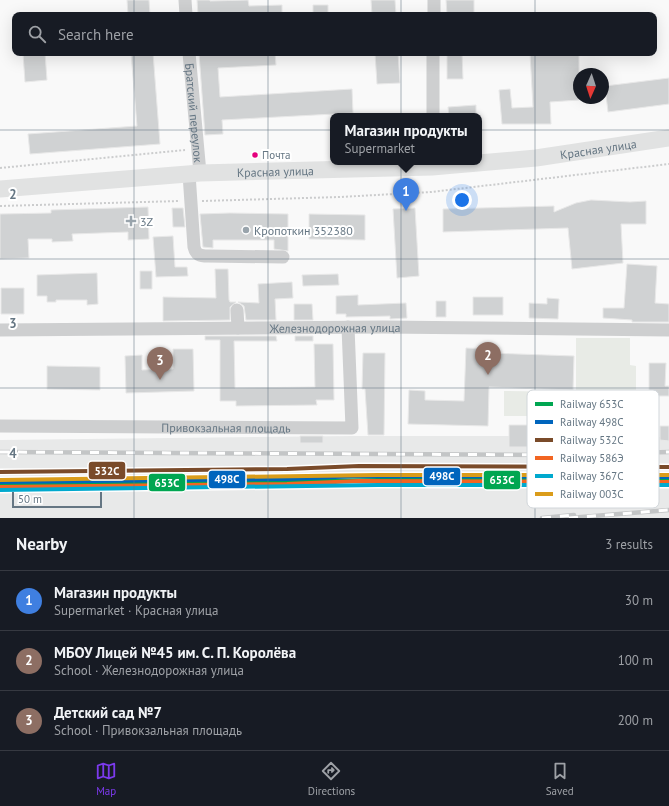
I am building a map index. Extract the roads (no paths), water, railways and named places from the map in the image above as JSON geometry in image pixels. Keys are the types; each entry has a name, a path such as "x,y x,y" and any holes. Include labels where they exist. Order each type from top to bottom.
{"main road":[{"name":"Красная улица","path":"482,162 536,158 669,138"},
{"name":"Красная улица","path":"0,189 194,174 432,165"}],"street":[{"path":"185,0 186,12"},
{"path":"434,0 434,12"},
{"name":"Братский переулок","path":"189,56 196,149 191,201 194,246 196,254 200,256 283,257"},
{"path":"433,56 433,113"},
{"path":"237,310 238,328"},
{"name":"Железнодорожная улица","path":"0,330 348,327 669,330"},
{"name":"Привокзальная площадь","path":"0,426 352,428 348,327"}],"railway":[{"path":"0,452 527,455"},
{"path":"659,452 669,452"},
{"path":"569,518 669,510"},
{"path":"542,518 574,515"}],"rail line":[{"name":"532С","path":"0,472 287,469 359,466 527,467"},
{"name":"532С","path":"659,467 669,467"},
{"name":"003С","path":"0,480 378,475 527,475"},
{"name":"003С","path":"659,475 669,475"},
{"name":"498С","path":"0,482 287,479 359,476 527,477"},
{"name":"498С","path":"659,477 669,477"},
{"name":"653С","path":"0,485 378,480 527,480"},
{"name":"653С","path":"659,480 669,480"},
{"name":"586Э","path":"0,487 287,484 359,481 527,482"},
{"name":"586Э","path":"659,482 669,482"},
{"name":"367С","path":"0,490 378,485 527,485"},
{"name":"367С","path":"659,485 669,485"}],"place":[{"name":"Почта","path":"255,155"},
{"name":"Магазин продукты","path":"406,211"},
{"name":"3Z","path":"131,221"},
{"name":"Кропоткин 352380","path":"246,230"},
{"name":"МБОУ Лицей №45 им. С. П. Королёва","path":"488,375"},
{"name":"Детский сад №7","path":"160,380"}]}
